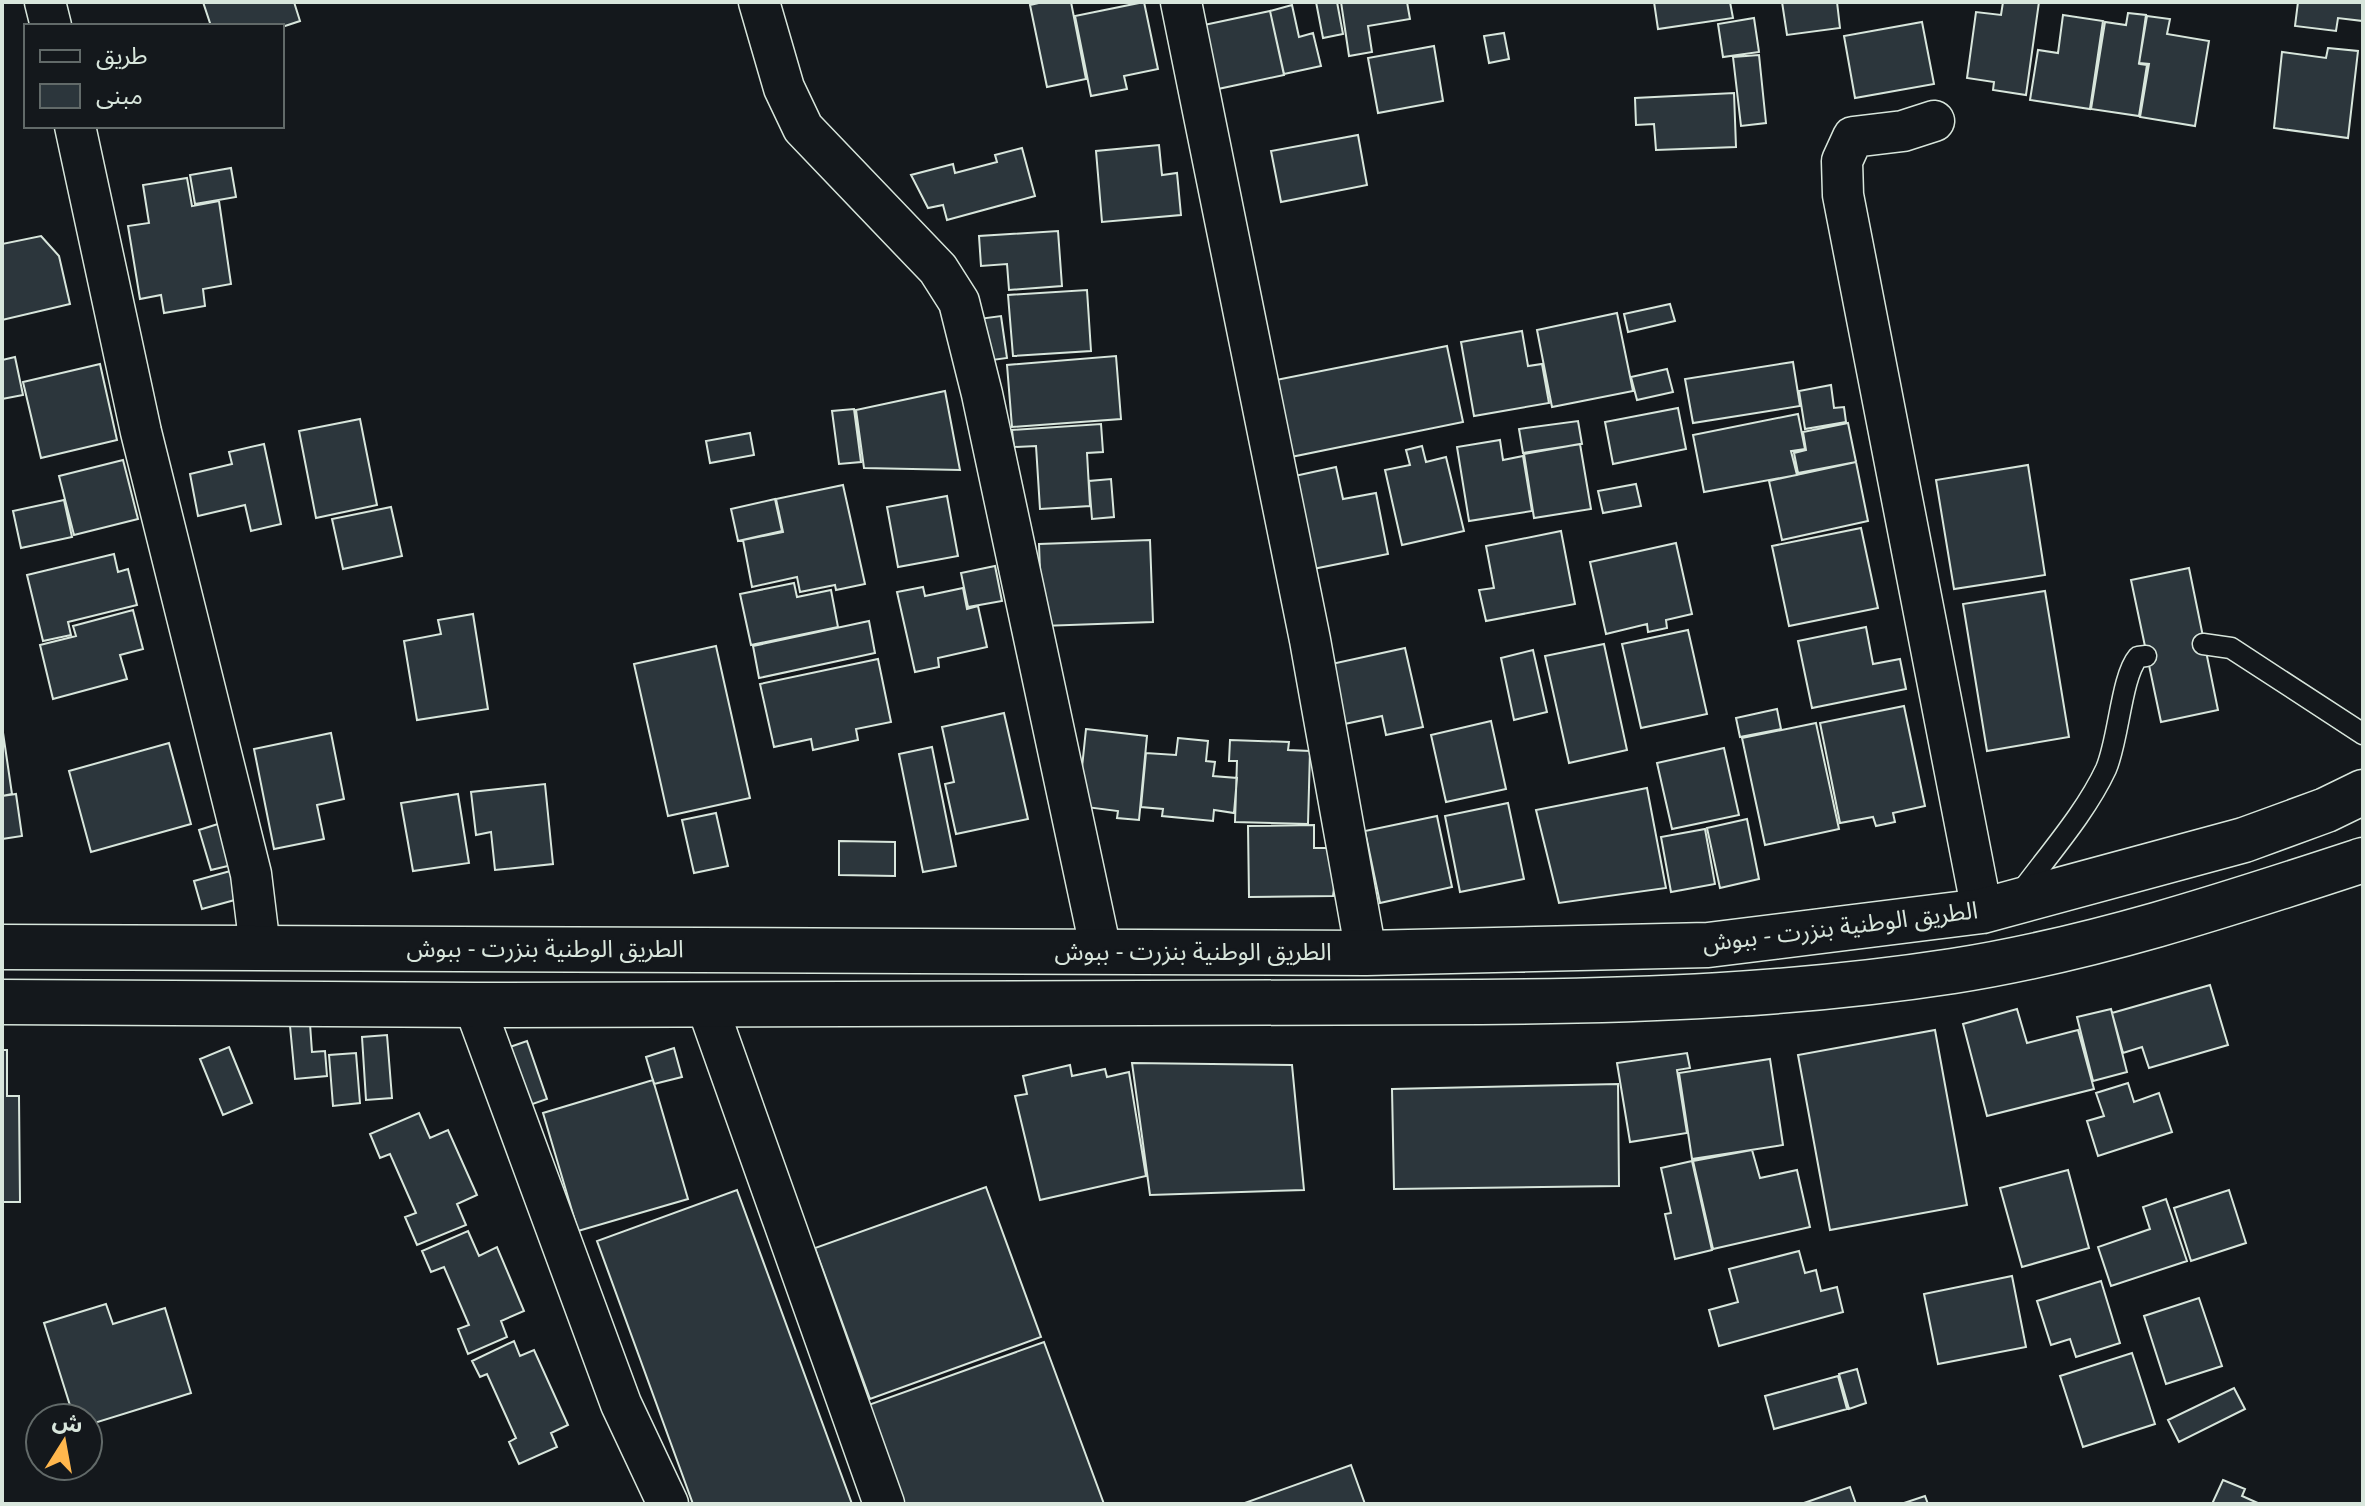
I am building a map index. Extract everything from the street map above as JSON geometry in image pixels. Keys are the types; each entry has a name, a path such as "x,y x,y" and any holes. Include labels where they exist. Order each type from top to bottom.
{"main road":[{"name":"الطريق الوطنية بنزرت - ببوش","path":"2,947 1366,953 1708,945 1998,907 2244,840 2326,810 2363,792"},
{"path":"2,1002 474,1005 1620,1001 1756,994 1954,971 2089,942 2172,922 2363,860"}],"street":[{"path":"45,2 50,24"},
{"path":"759,2 784,88 803,128 938,269 959,302 982,394 1101,951"},
{"path":"1181,2 1310,640 1366,953"},
{"path":"1934,121 1903,131 1853,137 1842,161 1843,195 1998,907"},
{"path":"75,128 141,432 251,874 260,948"},
{"path":"706,1003 884,1504"},
{"path":"474,1005 621,1404 668,1504"}],"lane":[{"path":"2203,644 2221,644 2231,648 2363,734"},
{"path":"1998,907 2104,773 2118,736 2129,671 2138,657 2146,656"}],"building":[{"path":"203,2 294,2 300,21 284,26 210,24"},
{"path":"1071,2 1086,79 1047,87 1030,5"},
{"path":"1144,2 1158,69 1124,76 1127,89 1091,96 1075,16"},
{"path":"1316,2 1337,2 1343,34 1323,38"},
{"path":"1341,2 1407,2 1410,19 1368,26 1372,52 1349,56"},
{"path":"1654,2 1730,2 1733,18 1658,29"},
{"path":"1782,2 1837,2 1840,28 1787,35"},
{"path":"2003,2 2039,2 2026,95 1993,90 1994,82 1967,78 1976,12 2001,15"},
{"path":"2298,2 2363,2 2363,21 2338,18 2336,31 2295,26"},
{"path":"1292,5 1299,37 1313,33 1321,66 1284,74 1270,11"},
{"path":"1270,11 1284,75 1218,89 1204,25"},
{"path":"2128,13 2146,15 2139,64 2147,65 2139,116 2091,109 2105,22 2126,25"},
{"path":"2063,15 2103,21 2090,109 2030,100 2038,50 2058,53"},
{"path":"2147,16 2170,19 2167,34 2209,41 2195,126 2140,117 2149,64 2139,63"},
{"path":"1754,18 1759,52 1723,57 1718,24"},
{"path":"1922,22 1934,84 1855,98 1844,36"},
{"path":"1504,33 1509,59 1489,63 1484,36"},
{"path":"1434,46 1443,101 1378,113 1368,58"},
{"path":"2328,48 2358,51 2348,138 2274,128 2282,52 2326,58"},
{"path":"1759,55 1766,123 1741,126 1733,57"},
{"path":"1734,93 1736,147 1656,150 1654,124 1636,125 1635,98"},
{"path":"1358,135 1367,185 1281,202 1271,151"},
{"path":"1159,145 1162,175 1177,173 1181,215 1102,222 1096,151"},
{"path":"1022,148 1035,196 947,220 943,205 928,208 911,175 953,164 955,173 997,162 995,155"},
{"path":"231,168 236,197 195,204 190,175"},
{"path":"187,178 192,206 219,201 231,284 203,289 205,306 164,313 161,295 140,299 128,226 149,223 143,185"},
{"path":"1058,231 1062,286 1009,290 1007,264 981,266 979,236"},
{"path":"41,236 59,256 70,304 2,320 2,244"},
{"path":"1087,290 1091,351 1013,356 1008,295"},
{"path":"1670,304 1675,321 1628,332 1624,314"},
{"path":"1617,313 1633,391 1552,407 1537,330"},
{"path":"1001,316 1007,358 978,362 971,320"},
{"path":"1522,331 1528,366 1542,364 1549,403 1474,416 1461,342"},
{"path":"1447,346 1463,422 1291,457 1276,380"},
{"path":"1116,356 1121,419 1012,427 1007,365"},
{"path":"15,357 23,395 2,399 2,360"},
{"path":"1793,362 1800,406 1693,423 1685,379"},
{"path":"100,364 117,440 41,458 23,382"},
{"path":"1667,369 1673,392 1637,400 1631,377"},
{"path":"1831,385 1834,408 1844,407 1846,422 1805,429 1799,391"},
{"path":"945,391 960,470 864,468 856,410"},
{"path":"1678,408 1686,449 1613,464 1605,422"},
{"path":"854,409 861,462 839,464 832,411"},
{"path":"1798,414 1805,449 1791,451 1797,475 1704,492 1693,435"},
{"path":"360,419 377,505 316,518 299,431"},
{"path":"1578,421 1582,444 1523,453 1519,429"},
{"path":"1848,423 1856,462 1798,473 1794,453 1806,450 1803,432"},
{"path":"1101,424 1103,452 1087,453 1090,506 1040,509 1036,446 1014,447 1012,430"},
{"path":"750,433 754,455 710,463 706,441"},
{"path":"1500,440 1503,460 1523,456 1532,511 1469,521 1457,447"},
{"path":"264,444 281,524 251,531 245,505 198,516 190,474 232,464 229,452"},
{"path":"1580,444 1591,509 1534,518 1524,454"},
{"path":"1422,446 1426,462 1446,457 1464,531 1402,545 1385,470 1410,465 1406,450"},
{"path":"123,460 138,519 74,535 59,476"},
{"path":"1856,462 1868,521 1782,540 1769,481"},
{"path":"2028,465 2045,575 1954,589 1936,480"},
{"path":"1336,467 1343,499 1376,493 1388,554 1308,570 1290,477"},
{"path":"1111,479 1114,517 1092,519 1089,481"},
{"path":"1636,484 1641,506 1603,513 1598,491"},
{"path":"843,485 865,584 836,590 835,585 800,592 797,577 752,587 743,540 783,532 776,499"},
{"path":"947,496 958,556 898,567 887,507"},
{"path":"775,499 782,531 738,541 731,509"},
{"path":"64,500 72,537 21,548 13,511"},
{"path":"391,507 402,556 343,569 332,519"},
{"path":"1861,528 1878,608 1789,626 1772,546"},
{"path":"1561,531 1575,604 1486,621 1479,590 1494,588 1486,546"},
{"path":"1150,540 1153,622 1042,626 1039,544"},
{"path":"1676,543 1692,614 1666,620 1667,628 1648,632 1647,624 1606,634 1590,562"},
{"path":"114,554 118,572 128,569 137,605 68,622 71,635 43,641 27,575"},
{"path":"995,566 1002,601 968,607 961,573"},
{"path":"2189,568 2218,710 2161,722 2131,580"},
{"path":"794,583 797,597 831,590 838,627 751,645 740,594"},
{"path":"923,587 925,596 963,588 967,609 978,606 987,647 938,658 939,667 915,672 897,592"},
{"path":"2045,591 2069,737 1987,751 1963,604"},
{"path":"133,610 143,649 120,655 127,679 53,699 40,645 76,636 73,626"},
{"path":"473,614 488,709 417,720 404,641 441,634 438,620"},
{"path":"869,621 875,653 759,678 753,646"},
{"path":"1866,627 1873,664 1900,659 1906,689 1812,708 1798,641"},
{"path":"1688,630 1707,714 1641,728 1622,644"},
{"path":"1604,644 1627,750 1569,763 1545,656"},
{"path":"716,646 750,798 668,816 634,664"},
{"path":"1405,648 1423,727 1386,735 1382,716 1340,725 1327,665"},
{"path":"1533,650 1547,712 1514,720 1501,658"},
{"path":"878,659 891,722 856,729 858,740 813,750 811,739 774,747 760,684"},
{"path":"1904,706 1925,806 1893,813 1895,822 1876,826 1873,817 1840,823 1820,723"},
{"path":"1777,709 1781,729 1740,737 1736,718"},
{"path":"1004,713 1028,819 956,834 945,784 954,782 942,727"},
{"path":"1491,721 1506,789 1446,802 1431,735"},
{"path":"1816,723 1839,829 1765,845 1742,738"},
{"path":"2,726 12,794 2,796"},
{"path":"1086,729 1147,736 1139,820 1117,818 1118,811 1078,806"},
{"path":"331,733 344,799 317,805 324,839 274,849 254,749"},
{"path":"1178,738 1208,741 1206,761 1215,762 1213,776 1237,778 1234,813 1214,810 1213,821 1162,816 1163,809 1141,807 1146,753 1176,755"},
{"path":"1230,740 1289,742 1288,750 1310,751 1308,824 1235,822 1237,761 1229,761"},
{"path":"169,743 191,824 91,852 69,771"},
{"path":"932,747 956,866 923,872 899,754"},
{"path":"1724,748 1739,815 1672,829 1657,763"},
{"path":"545,784 553,864 495,870 491,832 476,835 471,792"},
{"path":"1647,788 1666,888 1559,903 1536,810"},
{"path":"16,794 22,836 2,839 2,796"},
{"path":"458,794 469,863 413,871 401,803"},
{"path":"1508,803 1524,879 1460,892 1445,816"},
{"path":"716,813 728,866 694,873 682,820"},
{"path":"1437,816 1452,887 1380,903 1365,831"},
{"path":"1747,819 1759,879 1720,888 1707,828"},
{"path":"221,823 232,865 211,870 199,830"},
{"path":"1314,825 1314,848 1339,848 1339,887 1334,888 1333,896 1249,897 1248,826"},
{"path":"1705,829 1715,884 1671,892 1661,837"},
{"path":"839,841 895,842 895,876 839,875"},
{"path":"234,870 242,898 202,909 194,881"},
{"path":"2210,985 2228,1045 2149,1068 2142,1047 2123,1053 2112,1013"},
{"path":"2017,1009 2027,1043 2078,1030 2094,1089 1987,1116 1963,1024"},
{"path":"2111,1009 2127,1072 2093,1081 2077,1017"},
{"path":"310,1024 312,1052 325,1051 327,1076 295,1079 290,1026"},
{"path":"1935,1030 1967,1205 1830,1230 1798,1055"},
{"path":"387,1035 392,1098 366,1100 362,1037"},
{"path":"527,1041 547,1099 524,1107 504,1049"},
{"path":"229,1047 252,1103 223,1115 200,1059"},
{"path":"674,1048 682,1077 654,1084 646,1057"},
{"path":"2,1050 7,1050 7,1096 19,1096 20,1202 2,1202"},
{"path":"356,1053 360,1103 333,1106 329,1055"},
{"path":"1687,1053 1690,1068 1677,1070 1687,1133 1630,1142 1617,1063"},
{"path":"1770,1059 1783,1145 1692,1159 1679,1073"},
{"path":"1132,1063 1292,1065 1304,1190 1150,1195"},
{"path":"1070,1065 1072,1076 1105,1069 1107,1077 1129,1072 1146,1176 1040,1200 1015,1096 1027,1094 1023,1076"},
{"path":"653,1080 688,1199 578,1231 543,1113"},
{"path":"2128,1083 2134,1102 2159,1093 2172,1132 2098,1156 2087,1121 2104,1116 2096,1093"},
{"path":"1618,1084 1619,1186 1394,1189 1392,1089"},
{"path":"419,1113 430,1138 448,1130 477,1195 457,1204 466,1225 417,1245 405,1217 416,1213 390,1154 380,1158 370,1134"},
{"path":"1752,1150 1760,1178 1797,1170 1810,1227 1713,1249 1693,1161"},
{"path":"1692,1161 1712,1250 1675,1259 1665,1214 1671,1213 1661,1168"},
{"path":"2068,1170 2089,1248 2022,1267 2000,1188"},
{"path":"986,1187 1041,1337 870,1399 815,1248"},
{"path":"737,1190 852,1504 693,1504 597,1241"},
{"path":"2229,1190 2246,1243 2191,1261 2174,1208"},
{"path":"2166,1199 2187,1261 2111,1286 2098,1247 2150,1229 2143,1207"},
{"path":"468,1231 479,1256 497,1247 524,1311 501,1321 507,1337 468,1354 458,1329 469,1325 444,1267 431,1272 422,1251"},
{"path":"1799,1251 1805,1273 1816,1270 1821,1291 1837,1287 1843,1312 1719,1346 1709,1310 1738,1302 1729,1269"},
{"path":"2012,1276 2026,1347 1938,1364 1924,1294"},
{"path":"2101,1281 2120,1343 2076,1357 2070,1339 2051,1345 2037,1301"},
{"path":"2199,1298 2222,1366 2166,1384 2144,1316"},
{"path":"106,1304 113,1324 165,1308 191,1393 104,1420 104,1402 69,1402 44,1323"},
{"path":"514,1341 520,1356 534,1350 568,1425 551,1433 557,1447 519,1464 509,1442 516,1438 487,1374 480,1377 472,1361"},
{"path":"1044,1342 1104,1504 895,1504 860,1408"},
{"path":"2132,1353 2155,1424 2083,1447 2060,1376"},
{"path":"1857,1369 1866,1403 1849,1409 1839,1374"},
{"path":"1838,1376 1847,1409 1774,1429 1765,1396"},
{"path":"2234,1388 2245,1409 2179,1442 2168,1420"},
{"path":"1351,1465 1365,1504 1242,1504"},
{"path":"2223,1480 2245,1489 2242,1496 2260,1504 2212,1504"},
{"path":"1850,1487 1856,1504 1801,1504"},
{"path":"1925,1496 1928,1504 1901,1504"}]}
